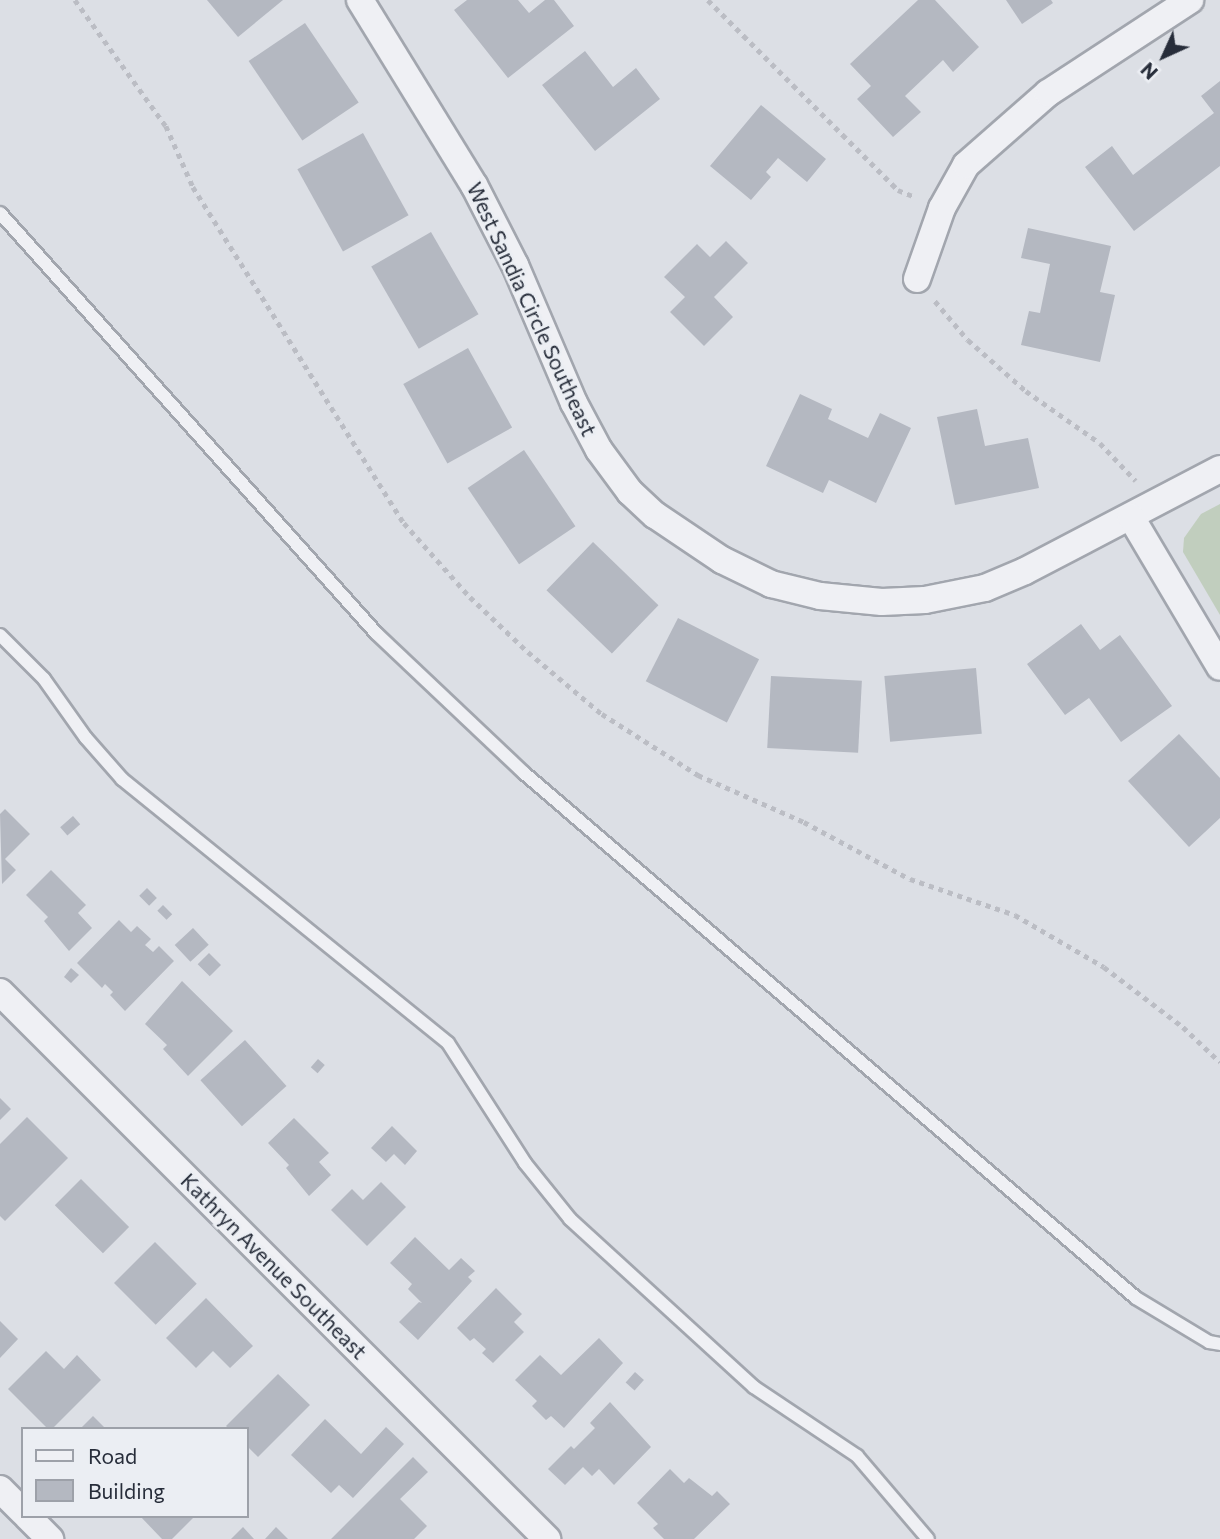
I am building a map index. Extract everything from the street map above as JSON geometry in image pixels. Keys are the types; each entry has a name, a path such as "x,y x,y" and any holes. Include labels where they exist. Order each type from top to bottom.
{"street":[{"name":"West Sandia Circle Southeast","path":"360,0 474,185 515,265 574,402 599,450 630,492 685,538 771,584 820,596 882,602 925,600 985,588 1220,469"},
{"path":"916,279 942,208 966,164 1048,93 1189,0"},
{"path":"1141,511 1220,667"},
{"name":"Kathryn Avenue Southeast","path":"0,992 547,1539"},
{"path":"0,1489 21,1510"},
{"path":"29,1518 50,1539"}],"lane":[{"path":"0,213 377,634 524,773 1136,1298 1209,1342 1220,1344"},
{"path":"0,635 44,679 86,738 122,779 447,1043 525,1163 570,1219 754,1387 858,1456 928,1539"}],"path":[{"path":"75,0 166,126 206,208 404,523 470,597 528,652 602,714 698,775 804,822 910,879 1015,915 1104,967 1183,1027 1220,1062"},
{"path":"708,0 898,190 942,208"},
{"path":"916,279 968,340 1026,391 1100,443 1132,474 1141,511"}],"green space":[{"path":"1220,504 1220,615 1183,552 1184,538 1201,514"}],"building":[{"path":"207,0 283,0 238,37"},
{"path":"467,0 518,0 529,13 545,0 554,0 574,26 508,78 454,10"},
{"path":"918,0 935,0 979,47 953,72 943,60 905,96 921,112 893,137 857,99 871,86 850,64"},
{"path":"1006,0 1051,0 1053,3 1022,24"},
{"path":"305,23 359,103 302,141 249,61"},
{"path":"585,51 613,87 636,68 660,99 595,151 542,85"},
{"path":"1220,81 1220,166 1134,231 1085,167 1112,146 1133,175 1214,113 1201,96"},
{"path":"761,105 826,159 807,182 778,158 766,172 771,177 751,200 710,166"},
{"path":"363,133 409,215 343,252 297,169"},
{"path":"1028,228 1111,246 1100,292 1115,295 1100,362 1021,345 1029,311 1040,313 1050,264 1021,258"},
{"path":"431,232 478,314 419,349 371,266"},
{"path":"726,241 748,263 714,297 733,317 704,346 670,312 685,297 664,277 697,244 710,257"},
{"path":"468,348 512,428 447,463 403,384"},
{"path":"800,394 832,409 828,419 868,438 880,413 911,428 876,503 829,480 823,493 766,466"},
{"path":"977,409 985,446 1028,438 1039,488 955,505 937,417"},
{"path":"524,450 575,526 519,564 468,488"},
{"path":"593,542 658,605 612,653 546,590"},
{"path":"678,618 759,659 727,723 646,681"},
{"path":"1081,624 1100,650 1120,635 1172,706 1121,742 1089,698 1065,715 1027,664"},
{"path":"976,668 982,734 890,742 884,676"},
{"path":"771,676 862,681 858,753 767,748"},
{"path":"1179,734 1220,778 1220,818 1189,847 1128,781"},
{"path":"5,809 30,834 5,859 16,870 2,884 0,814"},
{"path":"73,816 80,824 67,835 60,827"},
{"path":"51,870 86,905 78,913 92,928 69,951 44,921 48,917 26,895"},
{"path":"147,888 157,898 149,906 139,896"},
{"path":"163,905 172,914 167,920 157,911"},
{"path":"119,920 131,932 137,926 151,939 145,945 153,952 159,946 174,961 125,1011 110,995 113,992 105,984 102,988 77,963"},
{"path":"193,928 209,945 190,962 175,945"},
{"path":"209,953 221,965 210,976 198,964"},
{"path":"71,968 79,975 71,983 64,977"},
{"path":"182,981 233,1031 188,1076 163,1049 167,1045 145,1024"},
{"path":"245,1040 286,1086 242,1126 200,1080"},
{"path":"318,1059 325,1065 318,1073 311,1067"},
{"path":"0,1098 11,1109 0,1120"},
{"path":"27,1117 68,1158 5,1221 0,1216 0,1144"},
{"path":"294,1118 329,1153 319,1162 331,1175 309,1196 286,1168 289,1165 268,1143"},
{"path":"392,1126 417,1151 405,1165 394,1154 386,1162 371,1148"},
{"path":"81,1179 129,1227 103,1253 55,1205"},
{"path":"381,1182 406,1207 367,1246 331,1210 352,1189 363,1200"},
{"path":"415,1237 449,1270 461,1258 475,1271 468,1277 472,1281 418,1340 399,1322 419,1302 422,1303 408,1289 412,1284 390,1263"},
{"path":"155,1242 197,1284 156,1325 114,1283"},
{"path":"496,1288 522,1314 514,1322 524,1332 493,1363 482,1353 486,1349 474,1338 470,1341 457,1328"},
{"path":"206,1298 253,1346 230,1368 213,1351 196,1368 166,1338"},
{"path":"0,1321 18,1339 0,1358"},
{"path":"599,1338 623,1363 564,1428 551,1416 546,1420 532,1406 537,1401 515,1380 540,1355 561,1375"},
{"path":"46,1351 64,1369 77,1355 101,1380 54,1427 46,1427 8,1389"},
{"path":"635,1372 644,1380 635,1390 626,1382"},
{"path":"278,1374 310,1405 258,1457 248,1447 248,1427 226,1426"},
{"path":"610,1402 651,1447 614,1485 599,1469 592,1476 583,1467 565,1485 548,1469 571,1446 574,1449 595,1428 590,1423"},
{"path":"93,1416 104,1427 82,1427"},
{"path":"325,1419 361,1454 386,1427 404,1444 353,1498 339,1485 331,1493 291,1455"},
{"path":"413,1457 428,1472 400,1499 427,1526 414,1539 331,1539"},
{"path":"670,1469 684,1483 689,1478 712,1496 717,1491 730,1504 694,1539 664,1539 653,1528 658,1524 637,1503"},
{"path":"142,1518 193,1518 172,1539 162,1539"},
{"path":"243,1527 254,1539 231,1539"},
{"path":"276,1527 288,1539 265,1539"}]}
